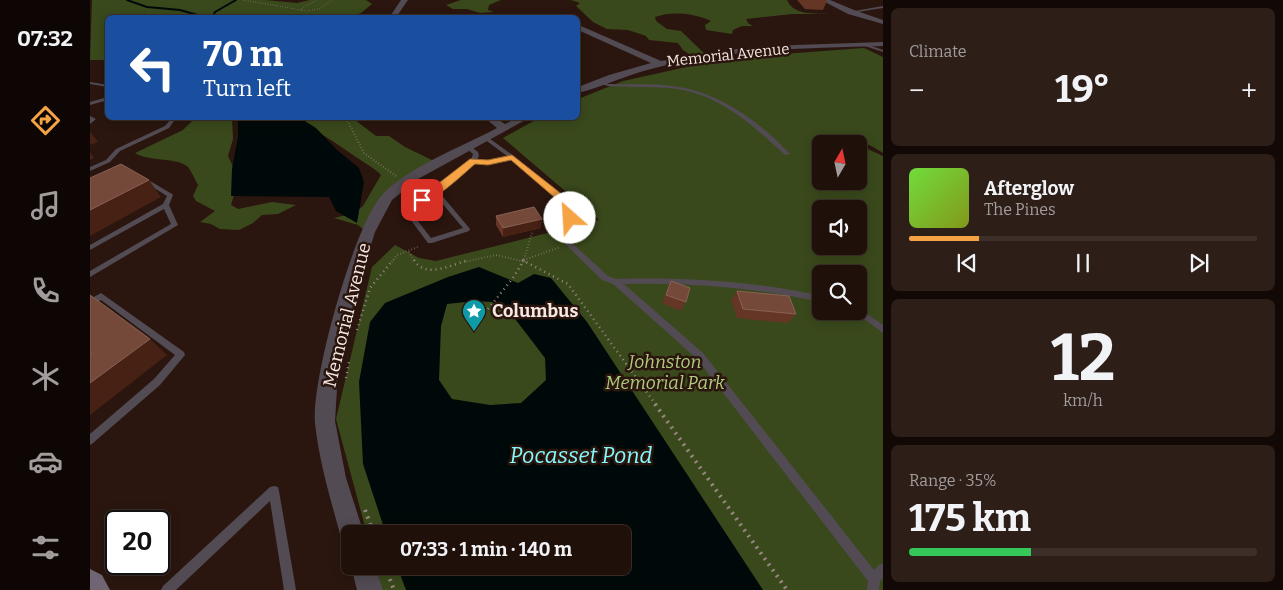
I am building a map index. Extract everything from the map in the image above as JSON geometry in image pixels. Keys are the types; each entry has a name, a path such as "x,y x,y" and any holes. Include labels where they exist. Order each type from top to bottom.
{"street":[{"path":"394,15 405,0"},
{"path":"824,0 851,12 883,22"},
{"path":"581,28 658,63"},
{"name":"Memorial Avenue","path":"580,89 658,63 759,50 883,44"},
{"path":"493,120 504,128"},
{"name":"Memorial Avenue","path":"349,525 335,478 325,421 329,373 353,277 368,232 387,198 405,182 422,171 471,154 486,138 520,120"},
{"path":"366,575 370,590"}],"lane":[{"path":"851,12 883,7"},
{"path":"863,44 883,51"},
{"path":"600,82 608,85 678,88 701,94 726,105 752,122 787,154"},
{"path":"90,83 105,86"},
{"path":"90,104 105,99"},
{"path":"90,117 94,119 90,122"},
{"path":"90,169 108,160 118,150 167,127 172,120"},
{"path":"486,138 565,201 575,235 568,243 605,278 616,282 700,356 874,585 883,569"},
{"path":"436,192 467,229 430,241 407,211 409,208 436,192 471,154 488,162 512,157"},
{"path":"90,248 166,205 170,195 141,178"},
{"path":"90,274 175,225 166,205"},
{"path":"616,282 644,281 712,284 812,296"},
{"path":"90,302 101,296 181,355 156,382 90,440"},
{"path":"867,317 883,330"},
{"path":"167,590 274,491 290,590"}],"path":[{"path":"243,0 285,6 301,12 326,6 332,0"},
{"path":"301,12 302,8 317,0"},
{"path":"347,120 364,153 405,182"},
{"path":"488,309 513,278 524,260 532,233"},
{"path":"524,260 568,243"},
{"path":"354,338 370,288 397,256 418,248"},
{"path":"409,252 416,264 433,272 484,256 500,255 524,260 548,271 568,284 787,590"},
{"path":"344,386 350,357"},
{"path":"365,508 371,525"},
{"path":"388,575 394,590"}],"green space":[{"path":"92,0 265,0 297,3 310,0 366,0 372,4 361,13 355,15 105,15 105,60 90,60"},
{"path":"461,0 501,0 489,5 488,10 494,12 480,13 467,9 453,9 446,5"},
{"path":"571,0 787,0 795,9 805,13 829,14 792,14 746,19 753,26 742,26 733,30 732,34 706,30 705,25 711,21 697,16 676,14 655,17 656,21 667,29 681,31 706,55 693,57 683,50 678,43 649,40 646,36 628,30 607,29 593,22 576,6 580,3"},
{"name":"Johnston Memorial Park","path":"864,48 883,57 883,153 868,145 868,135 812,135 812,190 868,190 868,149 883,156 883,590 382,590 378,575 631,575 631,525 365,525 336,419 372,267 395,245 419,258 436,261 599,220 503,138 535,120 580,120 580,98 623,81 727,58"},
{"path":"193,120 232,120 233,139 228,156 236,173 236,188 231,205 238,209 272,202 296,205 278,214 262,215 253,223 239,230 220,229 211,224 200,222 215,211 196,201 193,196 198,185 188,167 177,162 148,158 135,153 183,130"},
{"path":"298,120 355,120 376,136 389,136 405,147 436,162 391,196 368,233 358,225 334,218 355,213 363,206 381,175 374,168"}],"water":[{"path":"238,120 303,120 316,128 337,150 359,168 364,182 357,223 336,211 329,197 231,196 232,169 238,137"},
{"name":"Pocasset Pond","path":"479,267 518,283 534,274 551,278 587,322 763,590 406,590 400,575 631,575 631,525 383,525 363,464 359,382 370,322 385,303 448,277","holes":["475,301 492,302 509,311 545,358 546,380 521,403 490,405 452,399 439,380 441,326 447,304"]}],"building":[{"path":"121,164 149,180 90,210 90,178"},
{"path":"534,207 542,219 503,228 496,216"},
{"path":"671,281 690,288 686,302 666,295"},
{"path":"737,291 789,296 796,314 743,309"},
{"path":"90,295 150,339 90,383 90,355 92,354 90,353"}],"waterway":[{"path":"127,0 147,7 180,10 198,15"},
{"path":"214,15 215,12 236,0"}],"place":[{"name":"Columbus","path":"474,332"}],"route":[{"path":"422,200 436,192 473,161 488,162 512,157 565,201 570,218"}]}
